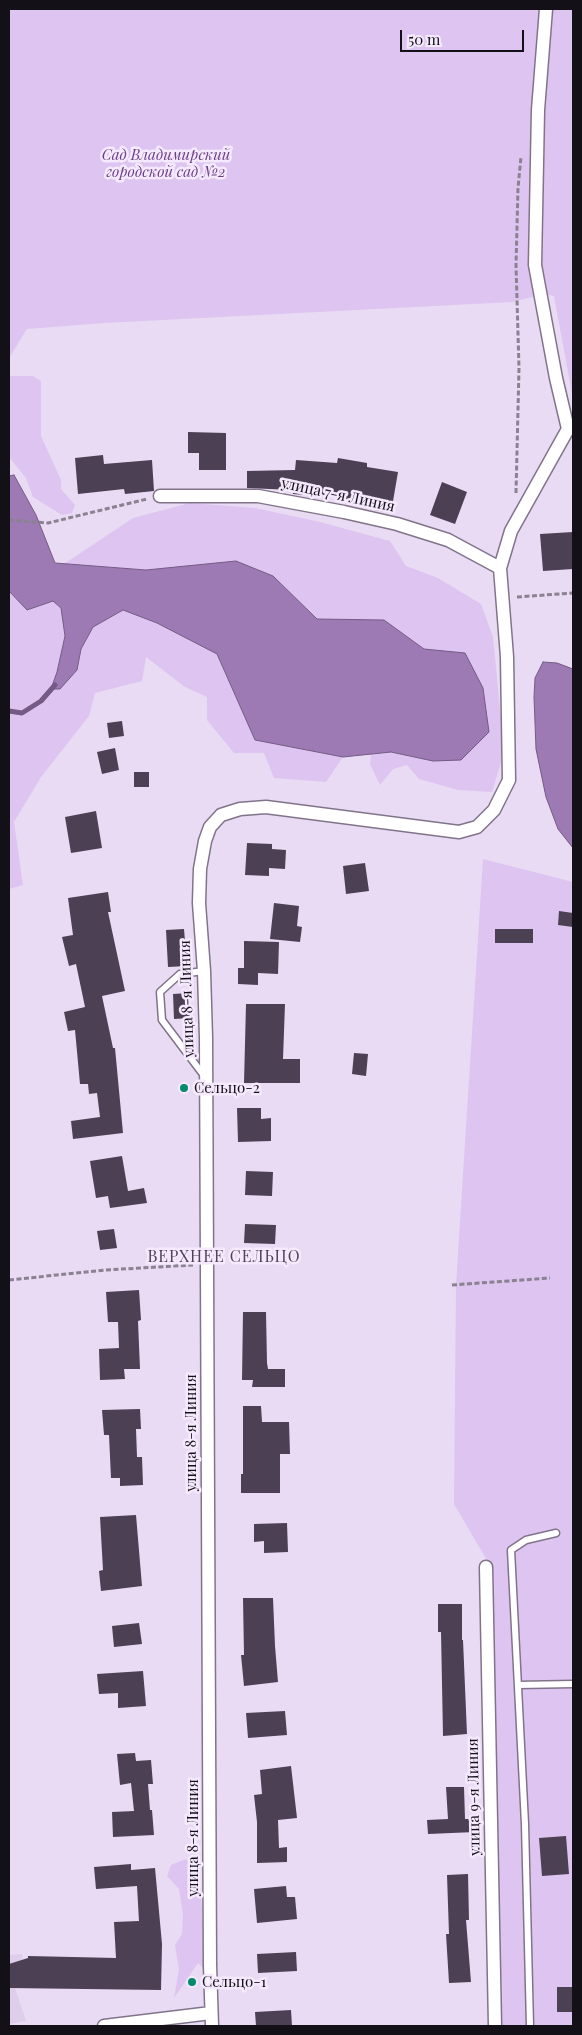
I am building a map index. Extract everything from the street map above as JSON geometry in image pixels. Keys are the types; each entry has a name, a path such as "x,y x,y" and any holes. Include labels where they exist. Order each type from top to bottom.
{"street":[{"path":"500,568 511,531 568,429 556,378 535,265 538,110 546,9"},
{"name":"улица 7-я Линия","path":"160,496 258,496 344,512 397,524 448,540 500,568"},
{"name":"улица 8-я Линия","path":"212,2020 206,1078 204,971 199,903 200,869 205,841 210,827 221,815 240,809 266,807 459,832 477,827 494,810 510,780 507,657 500,568"},
{"name":"улица 9-я Линия","path":"486,1567 495,2026"},
{"path":"104,2026 212,2020"}],"lane":[{"path":"204,971 180,974 160,992 162,1020 206,1078"},
{"path":"530,2026 525,1824 511,1550 526,1540 556,1533"},
{"path":"518,1685 573,1684"}],"path":[{"path":"516,496 519,368 516,265 518,188 522,149"},
{"path":"9,520 48,523 160,496"},
{"path":"503,598 573,593"},
{"path":"9,1280 105,1270 206,1264"},
{"path":"452,1285 550,1278"}],"shaded area":[{"path":"14,475 36,515 55,563 146,570 236,561 273,576 317,619 384,620 424,649 465,653 483,688 489,732 461,760 433,761 391,752 343,757 255,740 217,654 157,623 123,610 93,627 81,649 77,670 60,689 51,689 65,636 61,608 53,601 27,610 9,591 9,476"},
{"path":"543,662 557,663 573,669 573,848 558,829 546,797 536,749 535,678"},
{"path":"22,1954 24,1968 9,1970 9,1955"},
{"path":"9,1970 26,2021 9,2024"}],"green space":[{"name":"Сад Владимирский городской сад №2","path":"9,9 573,9 573,399 554,296 544,294 512,302 104,323 27,329 9,358"},
{"path":"9,376 33,376 41,381 41,436 61,480 61,489 75,505 72,513 62,515 33,497 26,478 9,457"},
{"path":"190,503 255,508 320,522 390,541 406,566 438,578 481,604 493,637 501,720 501,762 492,792 458,790 419,779 407,765 393,769 380,785 370,764 371,754 391,752 433,761 465,653 424,649 384,620 317,619 273,576 236,561 146,570 64,564 133,518"},
{"path":"9,591 27,610 53,601 61,608 65,636 57,672 51,688 77,670 81,649 93,626 123,610 157,623 217,654 255,740 343,757 326,782 274,778 264,753 234,753 207,720 207,697 185,687 146,657 142,681 95,693 89,716 41,777 14,822 23,885 9,889"},
{"path":"483,859 573,882 573,2026 500,2026 491,1567 454,1504 456,1285"},
{"path":"192,1859 199,1867 206,1971 198,1963 174,1998 179,1969 175,1945 182,1934 183,1915 179,1889 167,1876 171,1865 183,1860"}],"building":[{"path":"188,432 226,433 226,470 199,470 199,453 188,453"},
{"path":"103,455 104,464 152,460 154,491 125,494 124,489 78,494 75,458"},
{"path":"338,458 367,463 367,467 398,472 391,513 375,510 376,505 319,494 319,496 293,494 293,490 247,488 247,471 295,470 296,460 337,463"},
{"path":"442,482 467,492 455,524 430,515"},
{"path":"573,532 573,569 543,571 540,534"},
{"path":"122,721 124,736 109,738 107,723"},
{"path":"115,748 119,770 102,774 97,752"},
{"path":"134,772 149,772 149,787 134,787"},
{"path":"96,811 102,848 71,853 65,817"},
{"path":"247,843 272,844 272,849 286,850 285,869 269,868 269,876 245,875"},
{"path":"365,863 369,891 346,894 343,866"},
{"path":"108,892 111,912 108,912 125,991 102,996 113,1048 115,1048 123,1133 73,1139 71,1121 100,1117 97,1093 89,1094 88,1084 80,1084 75,1030 68,1031 64,1012 85,1007 76,964 69,966 62,937 73,935 68,898"},
{"path":"274,903 299,906 297,926 302,927 300,942 270,939"},
{"path":"559,911 573,913 573,927 558,925"},
{"path":"184,929 187,966 168,967 166,930"},
{"path":"495,929 533,929 533,943 495,943"},
{"path":"244,941 279,942 278,974 258,973 258,985 238,984 238,968 244,968"},
{"path":"189,993 190,1018 174,1019 173,994"},
{"path":"246,1004 285,1004 283,1059 300,1059 300,1083 244,1083"},
{"path":"354,1053 368,1054 366,1076 352,1074"},
{"path":"237,1108 261,1108 261,1119 271,1118 271,1141 238,1142"},
{"path":"122,1156 128,1191 144,1188 147,1203 110,1208 108,1196 96,1198 90,1161"},
{"path":"246,1171 273,1172 272,1196 245,1195"},
{"path":"245,1224 276,1225 275,1244 244,1243"},
{"path":"114,1229 117,1248 100,1250 97,1231"},
{"path":"139,1290 141,1320 138,1321 140,1369 124,1369 125,1379 100,1380 99,1349 119,1348 118,1322 108,1322 106,1292"},
{"path":"243,1312 266,1312 268,1369 285,1369 285,1387 252,1387 253,1380 242,1380"},
{"path":"243,1406 261,1406 262,1422 289,1422 290,1454 280,1454 280,1493 241,1493 241,1474 243,1474"},
{"path":"140,1409 141,1429 136,1429 137,1457 142,1457 143,1485 120,1486 120,1478 111,1478 109,1435 104,1435 102,1410"},
{"path":"136,1515 142,1586 101,1591 99,1571 103,1570 100,1517"},
{"path":"287,1523 288,1552 264,1553 264,1541 254,1542 254,1524"},
{"path":"243,1598 273,1598 278,1682 244,1686 241,1655 244,1655"},
{"path":"438,1604 462,1604 467,1734 443,1736 441,1632 438,1632"},
{"path":"139,1623 142,1644 114,1647 112,1626"},
{"path":"143,1671 146,1706 118,1708 118,1693 99,1694 97,1674"},
{"path":"285,1711 287,1735 248,1738 246,1713"},
{"path":"135,1753 136,1761 151,1760 153,1784 148,1784 154,1835 113,1837 112,1812 134,1811 131,1783 120,1785 117,1754"},
{"path":"291,1766 297,1818 278,1820 279,1848 287,1847 287,1862 257,1863 257,1822 254,1795 262,1794 260,1770"},
{"path":"446,1787 464,1787 465,1819 475,1819 475,1832 428,1834 427,1820 448,1819"},
{"path":"566,1836 569,1874 542,1876 539,1838"},
{"path":"131,1864 131,1870 155,1868 162,1944 161,1990 9,1988 9,1964 28,1958 28,1956 116,1958 114,1922 139,1921 137,1886 96,1889 94,1867"},
{"path":"468,1874 469,1920 466,1920 471,1982 449,1983 446,1934 449,1934 447,1875"},
{"path":"286,1886 287,1897 295,1897 297,1919 257,1923 254,1889"},
{"path":"296,1952 297,1971 258,1973 257,1954"},
{"path":"557,1987 573,1987 573,2012 557,2012"},
{"path":"291,2010 292,2026 256,2026 255,2012"}],"waterway":[{"path":"9,711 22,713 41,701 55,685"}],"place":[{"name":"Сельцо-2","path":"184,1088"},
{"name":"Сельцо-1","path":"192,1982"}],"district":[{"name":"ВЕРХНЕЕ СЕЛЬЦО","path":"224,1257"}]}
